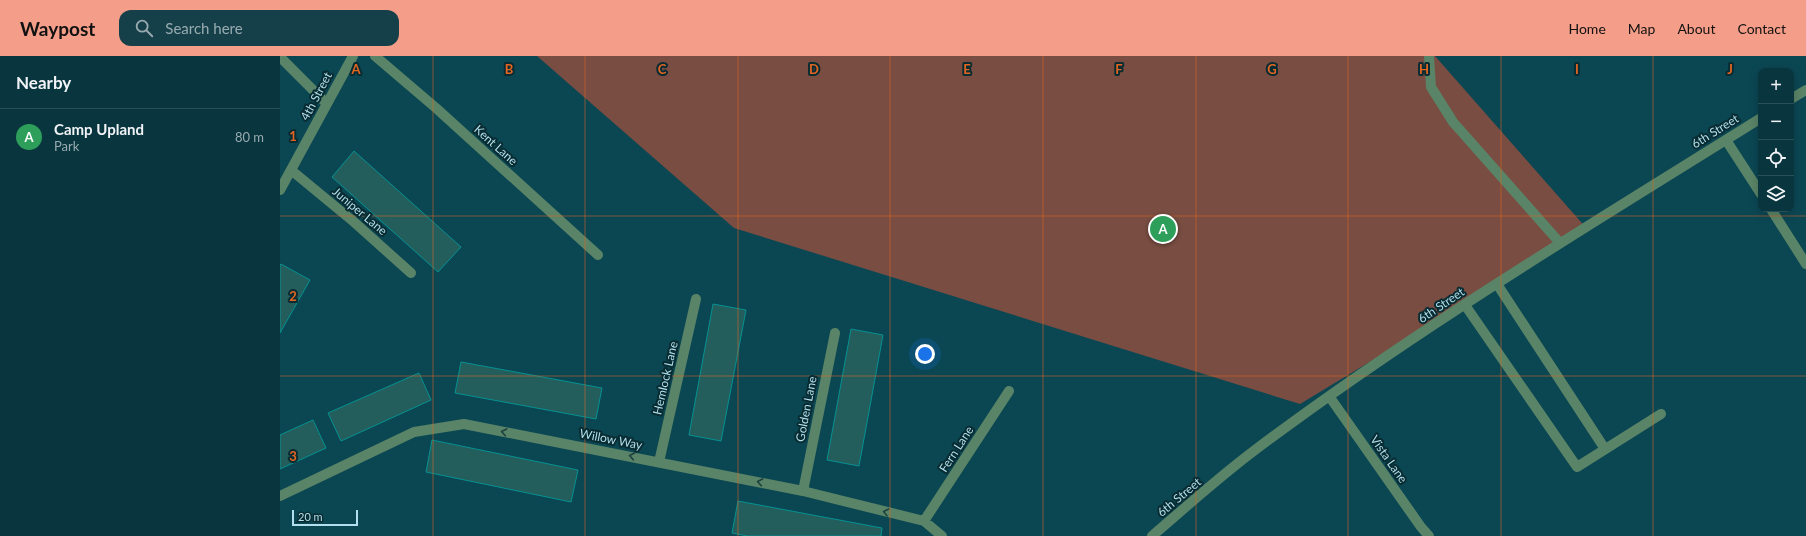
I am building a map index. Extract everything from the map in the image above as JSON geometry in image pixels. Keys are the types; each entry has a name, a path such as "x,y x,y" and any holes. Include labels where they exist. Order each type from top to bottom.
{"street":[{"name":"4th Street","path":"280,190 353,56"},
{"name":"Kent Lane","path":"375,56 436,108 598,255"},
{"path":"1429,56 1431,87 1453,122 1560,243"},
{"path":"280,57 327,104"},
{"path":"1794,97 1806,90"},
{"name":"6th Street","path":"1152,536 1253,452 1329,396 1560,243 1758,120"},
{"path":"1726,140 1758,189"},
{"name":"Juniper Lane","path":"291,170 354,222 411,273"},
{"path":"1773,212 1806,264"},
{"path":"1497,284 1605,449"},
{"name":"Hemlock Lane","path":"659,462 696,299"},
{"path":"1465,305 1577,467 1661,414"},
{"name":"Golden Lane","path":"803,491 835,334"},
{"name":"Fern Lane","path":"924,521 1009,391"},
{"name":"Vista Lane","path":"1329,396 1421,527 1429,536"},
{"name":"Willow Way","path":"280,496 414,432 464,424 803,491 924,521 942,536"}],"shaded area":[{"path":"537,56 1435,56 1588,230 1300,404 734,228"}],"building":[{"path":"354,151 461,247 438,272 332,177"},
{"path":"281,264 310,280 280,333 280,265"},
{"path":"713,304 746,310 721,441 689,435"},
{"path":"851,329 883,335 859,466 827,460"},
{"path":"461,362 602,388 596,419 455,393"},
{"path":"419,373 431,400 341,441 328,413"},
{"path":"313,420 326,448 280,469 280,435"},
{"path":"432,440 578,470 571,502 426,472"},
{"path":"738,501 882,528 881,536 747,536 732,533"}],"place":[{"name":"Camp Upland","path":"1163,229"}]}
